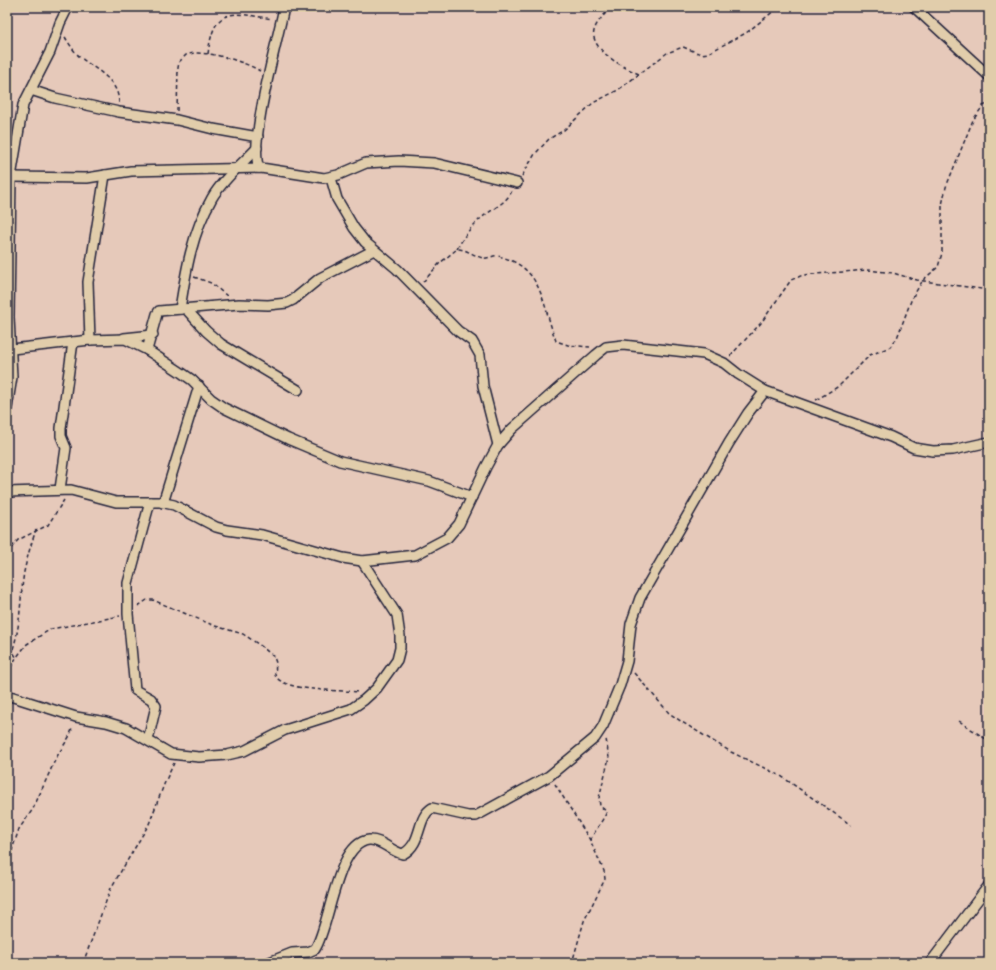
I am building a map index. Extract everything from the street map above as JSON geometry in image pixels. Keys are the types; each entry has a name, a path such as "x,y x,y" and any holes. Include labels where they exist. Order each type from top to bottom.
{"street":[{"path":"7,408 12,384 12,348 9,317 11,177 20,115 23,105 50,52 68,7"},
{"path":"259,168 256,159 258,137 268,76 284,7"},
{"path":"914,7 989,76"},
{"path":"31,90 55,98 119,112 177,120 213,129 258,137"},
{"path":"257,148 236,169 212,198 196,232 188,257 185,273 183,309 221,344 298,390"},
{"path":"11,177 75,178 131,171 259,168 306,176 331,178 366,163 399,161 418,164 434,163 517,183"},
{"path":"90,340 88,282 105,175"},
{"path":"331,178 336,199 354,228 365,242 397,269 458,331 472,341 480,355 483,386 498,446"},
{"path":"147,350 158,312 239,304 268,305 287,303 293,300 320,278 374,250"},
{"path":"12,348 152,335"},
{"path":"122,338 147,350 182,373 199,386 211,399 224,408 332,458 429,481 472,497"},
{"path":"60,489 66,448 61,436 60,428 73,342"},
{"path":"7,492 60,489 71,490 116,502 150,502 174,505 216,527 262,535 343,558 362,561 415,555 434,547 447,538 459,524 498,446 512,429 606,347 623,345 636,345 704,354 724,363 765,391 891,436 914,448 933,452 953,450 989,442"},
{"path":"163,503 199,386"},
{"path":"267,963 292,953 308,952 315,949 336,885 352,850 360,843 368,840 377,841 397,853 403,854 408,851 419,835 425,815 432,808 472,817 549,776 595,738 603,726 620,685 626,661 631,624 640,598 729,443 748,413 765,391"},
{"path":"148,740 156,706 151,699 135,690 128,614 128,583 150,502"},
{"path":"7,695 76,717 115,725 134,732 171,754 179,756 209,757 244,751 284,730 351,709 371,694 397,660 400,648 400,636 397,615 362,561"},
{"path":"930,963 989,886"}],"path":[{"path":"610,7 595,28 593,39 598,49 630,70 639,74"},
{"path":"418,290 425,278 457,249 466,234 489,211 509,198 517,183 521,180 522,173 535,154 549,139 564,130 593,103 613,93 649,65 676,48 683,47 701,54 708,53 746,33 779,7"},
{"path":"208,54 213,28 221,18 243,14 281,20"},
{"path":"59,27 76,53 97,69 114,86 118,100 119,112"},
{"path":"177,120 177,80 180,62 182,58 190,53 208,54 239,62 268,76"},
{"path":"806,405 839,386 870,355 890,347 897,338 912,298 923,280 938,267 941,260 942,205 946,187 973,120 983,106 989,103"},
{"path":"457,249 463,249 482,258 499,257 527,270 535,280 556,341 568,345 591,347"},
{"path":"724,363 761,323 785,288 796,277 868,270 989,290"},
{"path":"185,273 211,283 239,304"},
{"path":"7,553 18,540 48,525 71,490"},
{"path":"13,649 16,638 24,574 29,551 36,530"},
{"path":"7,674 16,658 27,644 51,629 128,614 142,602 153,600 215,626 243,634 262,646 275,659 275,675 283,682 305,689 339,690 371,694"},
{"path":"7,641 13,649 16,658"},
{"path":"626,661 643,685 668,713 731,752 781,776 851,824"},
{"path":"7,865 19,829 33,808 56,758 69,737 76,717"},
{"path":"959,720 989,741"},
{"path":"590,840 606,811 599,803 601,787 609,758 603,726"},
{"path":"83,963 111,888 149,824 165,782 179,756"},
{"path":"549,776 590,840 604,870 605,880 584,921 572,963"}]}
